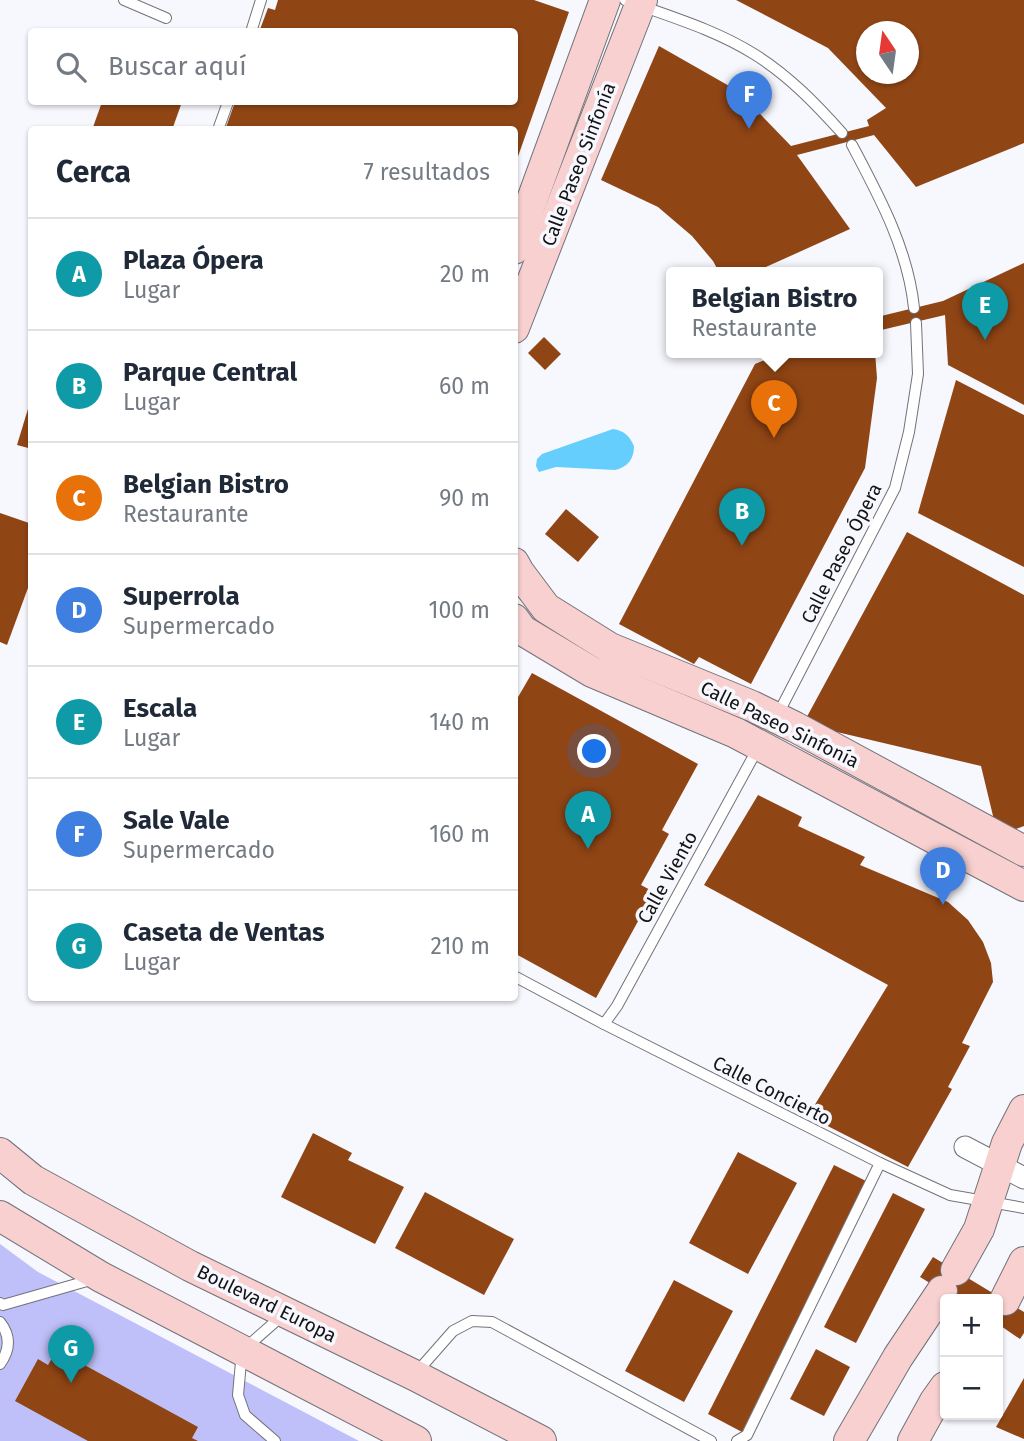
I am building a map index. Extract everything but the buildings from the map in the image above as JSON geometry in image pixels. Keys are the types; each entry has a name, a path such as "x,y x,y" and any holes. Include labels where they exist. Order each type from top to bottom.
{"main road":[{"name":"Calle Paseo Sinfonía","path":"518,237 605,0"},
{"name":"Calle Paseo Sinfonía","path":"518,317 635,2"},
{"name":"Calle Paseo Sinfonía","path":"518,570 528,622 610,648 752,706 767,732 1024,886"},
{"name":"Calle Paseo Sinfonía","path":"767,732 1024,851"},
{"path":"849,1441 898,1357 979,1229 988,1200 1012,1172 1007,1143 1024,1110"},
{"name":"Boulevard Europa","path":"0,1153 33,1180 190,1266 414,1375 541,1441"},
{"path":"0,1216 101,1277 416,1441"},
{"path":"1005,1300 1024,1262"},
{"path":"913,1441 940,1395"}],"street":[{"path":"965,1147 1012,1172"}],"lane":[{"path":"124,0 166,18"},
{"path":"252,28 261,0"},
{"path":"635,2 710,31 754,54 794,83 842,133"},
{"path":"219,126 227,105"},
{"path":"852,145 892,226 905,262 914,307"},
{"name":"Calle Paseo Ópera","path":"767,732 895,488 909,432 918,374 916,323"},
{"name":"Calle Viento","path":"604,1024 617,1006 767,732"},
{"name":"Calle Concierto","path":"518,978 880,1163 950,1195 1024,1208"},
{"path":"737,1441 747,1435 880,1163"},
{"path":"1,1306 101,1277"},
{"path":"275,1441 246,1415 238,1395 242,1351 286,1313"},
{"path":"414,1375 453,1331 472,1321 492,1322 711,1441"},
{"path":"0,1322 8,1335 9,1345 0,1364"}],"shaded area":[{"path":"613,429 626,434 634,446 633,455 627,465 615,470 556,467 539,472 537,459 542,454"},
{"path":"0,1244 38,1272 359,1441 0,1441"}],"place":[{"name":"Sale Vale","path":"749,129"},
{"name":"Escala","path":"985,340"},
{"name":"Belgian Bistro","path":"774,438"},
{"name":"Parque Central","path":"742,546"},
{"name":"Plaza Ópera","path":"588,849"},
{"name":"Superrola","path":"943,905"},
{"name":"Caseta de Ventas","path":"71,1383"}]}
